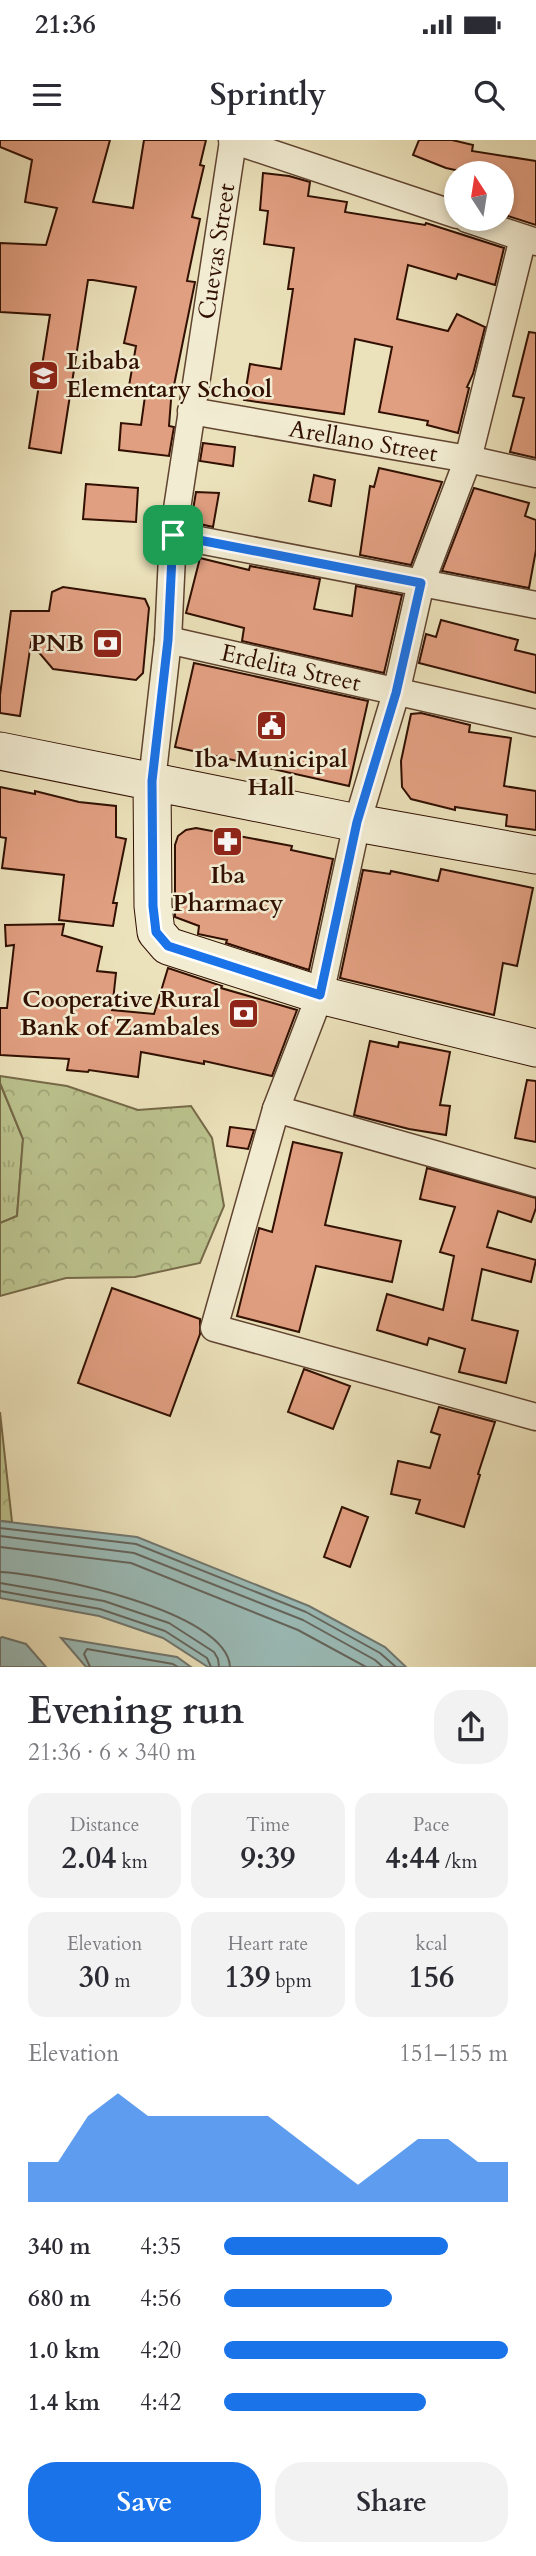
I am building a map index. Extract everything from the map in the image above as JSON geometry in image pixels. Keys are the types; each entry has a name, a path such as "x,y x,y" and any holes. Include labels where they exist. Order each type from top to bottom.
{"main road":[{"path":"0,751 536,855"},
{"path":"152,781 153,906 156,932 168,946 320,995 536,1048"}],"street":[{"path":"233,140 444,211"},
{"name":"Cuevas Street","path":"152,781 168,640 173,535 233,140"},
{"path":"502,231 529,240 468,459 421,583 396,693 357,822 320,995 276,1109 214,1328 536,1417"},
{"name":"Arellano Street","path":"191,411 468,459 536,474"},
{"path":"173,535 536,605"},
{"name":"Erdelita Street","path":"168,640 536,723"},
{"path":"276,1109 536,1183"}],"green space":[{"path":"0,1076 67,1086 138,1110 191,1106 212,1138 224,1206 200,1263 135,1277 66,1278 0,1296 0,1223 17,1216 23,1139 0,1083"},
{"path":"0,1083 23,1139 17,1216 0,1223"},
{"path":"0,1412 12,1522 0,1521"}],"water":[{"path":"0,1521 137,1537 309,1606 385,1647 406,1667 208,1667 163,1638 99,1616 0,1598"},
{"path":"2,1637 26,1644 46,1667 0,1667"},
{"path":"61,1638 177,1657 191,1667 86,1667"}],"building":[{"path":"0,140 110,140 93,202 133,208 144,140 206,140 200,165 204,166 192,217 200,219 187,281 195,282 171,400 169,426 174,427 169,456 119,450 121,423 141,425 146,389 129,386 136,346 124,343 136,287 93,280 88,280 61,453 29,448 50,315 0,312 0,243 46,245 57,208 25,202 32,160 0,147"},
{"path":"419,140 452,140 473,145 472,151 536,161 536,225 514,218 514,161 444,161 444,167 413,155"},
{"path":"263,173 289,176 310,182 308,196 347,202 345,212 425,225 426,223 444,231 504,248 495,285 458,274 456,279 408,265 397,319 448,331 457,314 485,327 467,387 469,388 458,433 427,425 428,421 379,412 392,347 355,339 344,414 244,400 250,364 281,369 293,289 288,289 294,248 264,244 268,211 260,210"},
{"path":"529,332 536,333 536,458 510,452 524,398 513,396"},
{"path":"203,443 235,447 233,466 200,461"},
{"path":"379,468 442,482 411,565 360,555 370,486 374,487"},
{"path":"314,475 335,480 331,506 309,501"},
{"path":"86,484 138,488 136,522 83,519"},
{"path":"474,488 529,503 525,516 536,520 536,550 529,588 442,571"},
{"path":"196,492 219,493 213,527 191,522"},
{"path":"200,558 249,570 250,566 320,579 314,609 352,616 356,586 402,595 384,673 242,641 244,628 186,613"},
{"path":"63,587 145,599 149,608 143,673 136,680 53,669 31,643 20,716 0,713 11,611 49,611 52,592"},
{"path":"441,620 518,640 515,650 536,655 536,693 419,663 426,634 436,637"},
{"name":"Iba Municipal Hall","path":"194,663 368,701 349,786 175,747"},
{"path":"421,713 470,725 469,732 511,738 504,786 536,791 536,830 506,826 507,815 455,807 455,810 411,799 402,787 401,761 411,714"},
{"path":"0,787 116,806 116,837 126,839 113,903 117,903 113,926 59,920 64,875 2,868 6,838 0,837"},
{"path":"196,828 292,846 291,850 333,859 309,970 226,943 227,940 198,934 199,926 175,917 175,845 178,836 186,830"},
{"path":"441,869 533,888 517,966 503,963 494,1015 340,978 363,870 390,874 391,871 438,881"},
{"path":"64,924 62,935 102,947 97,971 116,973 112,1010 154,1014 168,968 222,986 221,988 297,1010 272,1076 204,1061 204,1064 141,1052 138,1077 89,1070 67,1070 69,1059 0,1055 0,1008 7,1008 14,945 6,946 5,925"},
{"path":"370,1041 398,1047 399,1042 450,1052 440,1105 450,1106 446,1135 354,1115"},
{"path":"527,1080 536,1081 536,1142 515,1138"},
{"path":"230,1127 254,1130 248,1149 227,1146"},
{"path":"293,1142 342,1153 325,1225 401,1241 392,1282 316,1266 299,1332 237,1316 259,1228 272,1232"},
{"path":"427,1168 536,1198 531,1222 498,1211 487,1247 536,1260 531,1282 482,1269 472,1320 518,1331 506,1383 459,1372 465,1349 429,1338 427,1345 377,1330 387,1294 443,1310 454,1256 440,1252 455,1207 420,1199"},
{"path":"112,1288 200,1319 200,1334 170,1416 78,1383"},
{"path":"304,1369 350,1386 333,1429 288,1412"},
{"path":"439,1407 495,1422 464,1527 416,1513 420,1500 391,1494 398,1461 430,1468 440,1435 431,1432"},
{"path":"342,1507 368,1517 350,1567 324,1557"}],"place":[{"name":"Libaba Elementary School","path":"43,375"},
{"name":"PNB","path":"107,643"},
{"name":"Iba Municipal Hall","path":"271,725"},
{"name":"Iba Pharmacy","path":"228,841"},
{"name":"Cooperative Rural Bank of Zambales","path":"243,1013"}],"route":[{"path":"173,535 421,583 396,693 357,822 320,995 168,946 156,932 153,906 152,781 168,640 173,535"}]}
